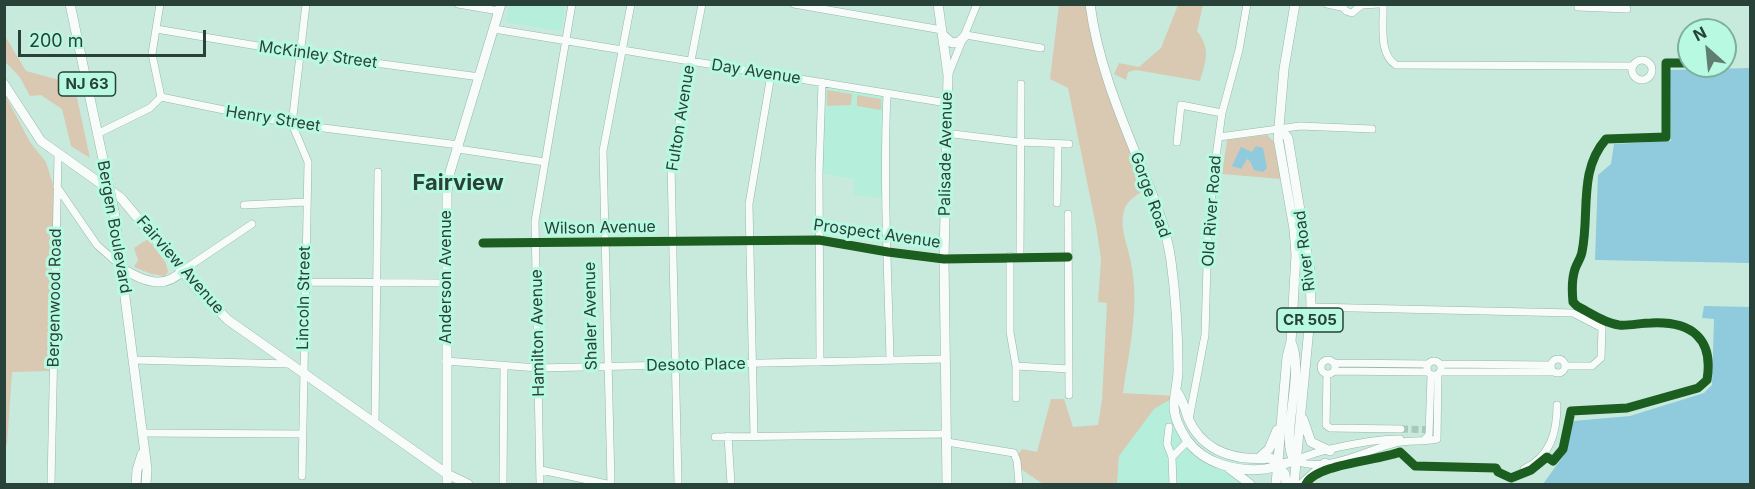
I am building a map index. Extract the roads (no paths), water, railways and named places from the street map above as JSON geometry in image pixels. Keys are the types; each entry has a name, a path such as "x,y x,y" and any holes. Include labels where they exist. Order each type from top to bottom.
{"main road":[{"name":"Bergen Boulevard","path":"70,4 114,212 123,269 143,452 147,469 146,484"},
{"name":"Palisade Avenue","path":"938,4 948,75 944,259 947,484"},
{"name":"Gorge Road","path":"1090,4 1107,78 1160,213 1169,245 1176,302 1177,392 1174,406 1178,424 1188,441 1210,459 1226,466 1250,470 1268,469 1278,464 1295,461"},
{"name":"River Road","path":"1276,484 1287,357 1291,342 1296,255 1294,229 1278,138 1282,80 1295,4"},
{"name":"Anderson Avenue","path":"447,479 447,192 458,147 500,8"},
{"path":"943,32 950,42 955,43 966,35"},
{"name":"Fairview Avenue","path":"4,84 33,133 58,154 122,198 182,271 222,315 375,424 447,479 468,484"},
{"name":"River Road","path":"1280,129 1288,138 1310,271 1311,307 1294,484"},
{"path":"123,269 134,275 164,284 182,271"},
{"path":"1291,342 1296,363 1289,448 1295,461"},
{"name":"Gorge Road","path":"1177,392 1198,435 1217,450 1240,459 1271,458 1278,464"},
{"path":"1257,459 1269,449 1274,441 1282,410"},
{"path":"1301,411 1306,435 1311,442 1330,451"},
{"name":"Bergen Boulevard","path":"136,484 137,470 143,452"},
{"path":"1302,484 1325,463"},
{"path":"1278,464 1286,475 1286,484"},
{"path":"1226,466 1250,484"}],"street":[{"path":"97,134 150,108 161,97 152,62 160,4"},
{"path":"292,124 306,4"},
{"path":"458,4 500,8"},
{"name":"Hamilton Avenue","path":"540,484 542,470 535,221 572,4"},
{"name":"Shaler Avenue","path":"609,484 603,151 631,4"},
{"name":"Fulton Avenue","path":"678,484 671,165 702,4"},
{"path":"794,4 943,32"},
{"path":"948,75 977,4"},
{"name":"Old River Road","path":"1189,419 1204,335 1208,229 1222,113 1239,50 1247,4"},
{"path":"1327,4 1340,6 1352,13 1363,5 1378,4"},
{"path":"1383,4 1385,51 1388,60 1396,65 1633,66"},
{"path":"1578,7 1627,9"},
{"name":"McKinley Street","path":"156,28 300,53 480,77"},
{"name":"Day Avenue","path":"494,29 947,103"},
{"path":"966,35 1041,48"},
{"path":"754,436 750,187 771,75"},
{"path":"820,362 819,240 822,82"},
{"path":"1020,256 1021,84"},
{"path":"887,94 884,208 888,252 890,360"},
{"name":"Henry Street","path":"161,97 292,124 458,147 545,162"},
{"path":"1176,142 1182,105 1222,113"},
{"name":"Lincoln Street","path":"292,124 308,162 302,476"},
{"path":"1219,137 1300,126 1372,129"},
{"path":"945,133 1019,142 1068,144"},
{"path":"1058,144 1058,202"},
{"name":"Bergenwood Road","path":"51,484 58,154"},
{"path":"375,424 378,172"},
{"path":"57,187 97,245 123,269"},
{"path":"244,205 306,202"},
{"path":"1068,214 1069,395"},
{"path":"182,271 252,224"},
{"name":"Wilson Avenue","path":"483,243 719,240"},
{"name":"Prospect Avenue","path":"719,240 819,240 944,259 1068,256"},
{"path":"1010,256 1010,332 1016,366 1016,398"},
{"path":"304,282 446,283"},
{"path":"1311,307 1566,311 1602,328 1601,358 1597,363 1592,366 1565,366"},
{"name":"Desoto Place","path":"446,362 482,362 538,368 945,359"},
{"path":"1552,369 1557,359 1564,362 1565,366"},
{"path":"133,360 290,364"},
{"path":"504,366 504,484"},
{"path":"1016,366 1069,369"},
{"path":"1401,429 1330,428 1326,425 1332,369 1552,369 1562,372 1565,366"},
{"path":"1295,461 1306,455 1382,438 1437,439 1434,370"},
{"path":"1524,469 1537,462 1548,450 1553,440 1557,405"},
{"path":"1168,427 1167,444 1172,457 1173,484"},
{"path":"142,433 303,434"},
{"path":"716,436 947,438 1006,451 1016,457 1019,484"},
{"path":"728,436 731,484"},
{"path":"1295,461 1307,465 1325,463 1357,457 1409,440"},
{"path":"1172,457 1188,441"},
{"path":"542,470 609,484"}],"water":[{"path":"1737,68 1750,68 1750,263 1595,260 1598,175 1611,164 1614,144 1671,141 1670,70 1677,70 1677,78 1737,78"},
{"path":"1256,146 1263,148 1267,168 1263,172 1254,170 1247,159 1241,169 1232,166 1241,147 1252,152"},
{"path":"1704,306 1750,307 1750,484 1543,484 1564,455 1573,421 1630,416 1704,393 1712,385 1714,319 1702,318"}],"tunnel":[{"path":"1401,429 1442,430"}],"district":[{"name":"Fairview","path":"458,183"}]}
